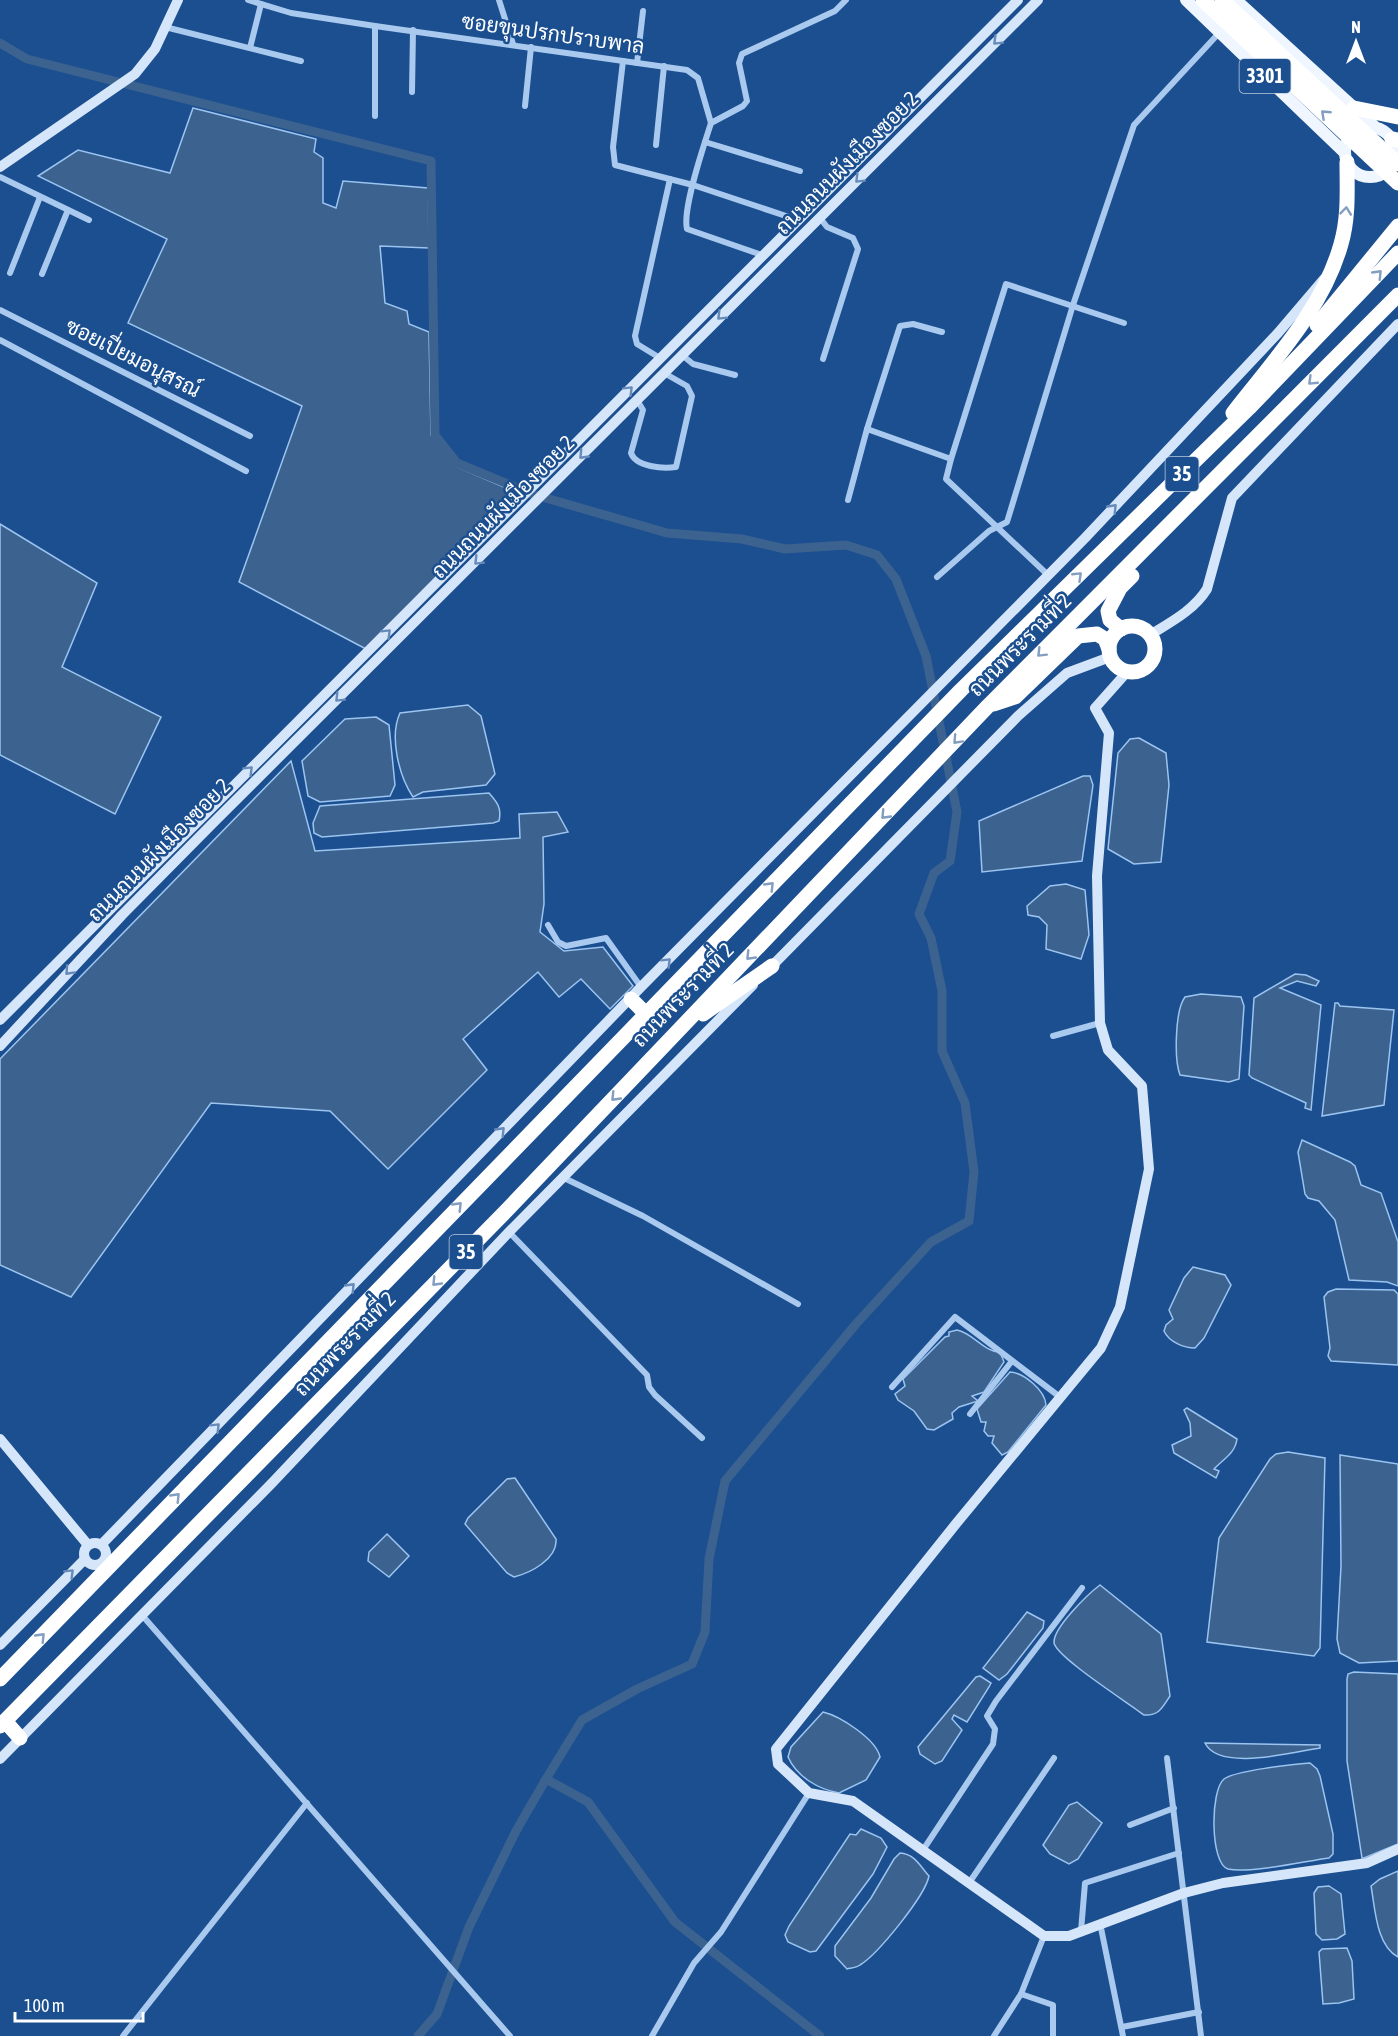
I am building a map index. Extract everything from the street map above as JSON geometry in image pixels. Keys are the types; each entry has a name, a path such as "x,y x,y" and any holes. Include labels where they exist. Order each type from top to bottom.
{"highway":[{"path":"1203,0 1398,185"},
{"path":"1222,0 1397,162"},
{"path":"1353,108 1398,117"},
{"path":"1201,456 1311,312 1329,275 1341,244 1347,208 1346,157"},
{"path":"1384,173 1398,185"},
{"path":"1267,425 1250,408 1398,226"},
{"name":"ถนนพระรามที่ 2","path":"0,1679 106,1556 646,1014 961,690 1250,408 1398,253"},
{"name":"ถนนพระรามที่ 2","path":"3,1724 507,1210 988,706 1398,295"},
{"path":"1335,359 1398,309"},
{"path":"1121,629 1110,620 1108,610 1120,588 1170,535 1198,495"},
{"path":"988,706 1015,697 1078,636 1097,634 1105,639 1109,653 1114,664 1127,672 1143,670 1153,658 1155,650 1150,635 1136,627 1121,629 1110,641 1109,653"},
{"path":"671,1038 772,966"},
{"path":"636,993 646,1014"},
{"path":"3,1724 20,1738"}],"main road":[{"name":"3301","path":"1186,0 1346,157"},
{"name":"3301","path":"1236,0 1374,126"},
{"path":"1374,126 1382,129 1395,139 1397,162 1384,173 1367,177 1359,174 1346,157 1346,146 1353,133 1366,127 1374,126"}],"street":[{"path":"0,167 135,74 155,49 177,0"},
{"name":"ซอยขุนปรกปราบพาล","path":"248,0 291,13 664,66 694,73 711,123"},
{"path":"499,0 513,44"},
{"path":"762,255 687,229 686,219 693,185 711,123 743,106 747,101 739,63 742,54 836,11 846,0"},
{"path":"1019,0 1029,9"},
{"name":"ถนนถนนผังเมืองซอย 2","path":"0,1020 1019,0"},
{"name":"ถนนถนนผังเมืองซอย 2","path":"0,1046 90,949 1038,0"},
{"path":"250,48 261,4"},
{"path":"638,63 643,11"},
{"path":"375,26 375,116"},
{"path":"165,27 301,61"},
{"path":"412,92 413,30"},
{"path":"937,577 989,531 1007,522 1014,505 1072,305 1134,125 1220,32"},
{"path":"525,106 531,47"},
{"path":"623,60 612,147 615,165 693,185 798,220"},
{"path":"656,145 664,66"},
{"path":"705,142 800,171"},
{"path":"0,177 89,220"},
{"path":"660,358 637,344 635,336 670,179"},
{"path":"10,273 40,197"},
{"path":"42,274 68,210"},
{"path":"820,218 827,227 853,238 858,249 823,359"},
{"name":"ถนนพระรามที่ 2","path":"106,1556 636,993 955,671 1218,399 1329,275"},
{"path":"1048,575 946,479 951,459 1006,284 1124,323"},
{"name":"ซอยเปี่ยมอนุสรณ์","path":"0,310 250,436"},
{"path":"848,500 867,429 900,326 913,324 942,332"},
{"path":"1150,635 1181,616 1201,599 1207,589 1232,498 1398,324"},
{"path":"0,340 246,471"},
{"path":"682,355 693,364 735,375"},
{"path":"637,400 642,410 631,453 633,458 640,463 667,469 676,467 692,396 687,386 664,373"},
{"path":"867,429 951,459"},
{"name":"ถนนพระรามที่ 2","path":"0,1759 273,1482 509,1232 966,766 1067,673 1109,653"},
{"path":"1127,672 1095,708 1109,733 1097,876 1100,1023 1108,1050 1142,1086 1149,1169 1120,1307 1101,1348 776,1749 778,1764 809,1793 853,1801 1044,1936 1069,1936 1184,1893 1223,1883 1367,1863 1398,1849"},
{"path":"548,925 558,942 566,946 606,938 636,993"},
{"path":"80,940 90,949"},
{"path":"1053,1036 1100,1023"},
{"path":"564,1178 643,1216 798,1304"},
{"path":"509,1232 648,1375 649,1387 655,1395 702,1438"},
{"path":"892,1387 955,1317 1060,1397"},
{"path":"970,1414 1012,1361"},
{"path":"0,1438 88,1545"},
{"path":"95,1542 106,1556 101,1564 93,1565 85,1558 84,1551 88,1545 95,1542"},
{"path":"0,1645 85,1558"},
{"path":"923,1850 993,1743 995,1729 987,1716 996,1701 1082,1588"},
{"path":"141,1614 427,1938 510,2036"},
{"path":"969,1883 1054,1758"},
{"path":"1167,1758 1201,2036"},
{"path":"652,2036 694,1963 721,1932 809,1793"},
{"path":"123,2036 307,1803"},
{"path":"1130,1825 1174,1808"},
{"path":"1082,1931 1085,1883 1179,1853"},
{"path":"1100,1923 1123,2036"},
{"path":"994,2036 1021,1994 1044,1936"},
{"path":"1021,1994 1053,2005 1053,2036"},
{"path":"1122,2027 1199,2012"}],"water":[{"path":"193,108 316,139 314,152 323,158 323,203 336,208 343,181 428,188 429,248 380,246 385,303 407,311 409,324 429,332 431,435 457,467 518,493 366,649 239,582 302,406 128,323 167,239 38,176 78,150 170,173"},
{"path":"0,524 97,583 62,667 161,717 115,814 0,755"},
{"path":"468,705 481,716 495,774 486,785 423,792 413,797 397,756 395,733 400,713"},
{"path":"376,717 389,725 395,785 390,796 320,802 308,796 302,761 345,719"},
{"path":"1139,738 1166,753 1169,785 1161,862 1134,864 1108,849 1118,753 1130,739"},
{"path":"291,761 315,851 520,838 519,814 557,812 568,832 543,837 544,904 540,932 564,951 603,947 633,986 610,1009 581,979 559,997 538,972 463,1039 487,1070 388,1169 330,1111 211,1103 71,1297 0,1265 0,1059"},
{"path":"1083,776 1090,776 1093,785 1082,861 982,872 979,821"},
{"path":"489,793 500,812 499,821 493,823 322,837 314,833 313,823 320,806"},
{"path":"1066,884 1085,890 1089,935 1081,959 1046,949 1047,925 1039,917 1028,915 1027,906 1050,886"},
{"path":"1295,974 1306,975 1319,981 1316,986 1297,981 1280,988 1321,1005 1311,1110 1305,1108 1306,1103 1249,1075 1254,998"},
{"path":"1201,994 1241,997 1244,1006 1239,1079 1229,1082 1180,1075 1176,1047 1179,1012 1185,997"},
{"path":"1335,1003 1340,1006 1394,1010 1384,1105 1322,1116"},
{"path":"1302,1140 1350,1162 1355,1166 1361,1185 1381,1193 1398,1242 1398,1286 1387,1282 1349,1280 1335,1220 1319,1201 1308,1198 1305,1194 1298,1152"},
{"path":"1193,1267 1225,1275 1231,1285 1204,1338 1195,1348 1177,1344 1164,1331 1166,1325 1173,1319 1169,1310 1184,1278"},
{"path":"1336,1289 1394,1290 1398,1294 1398,1365 1331,1361 1328,1356 1330,1348 1324,1297 1328,1292"},
{"path":"957,1330 989,1349 1000,1352 1004,1362 984,1392 972,1396 978,1401 959,1407 952,1413 953,1419 934,1430 927,1429 914,1411 898,1400 895,1394 905,1386 903,1379 945,1337 949,1336 949,1332"},
{"path":"1010,1372 1021,1375 1033,1383 1045,1399 1046,1405 1008,1452 1002,1455 992,1443 994,1436 988,1436 984,1431 986,1422 981,1422 977,1409"},
{"path":"1187,1408 1237,1439 1231,1452 1214,1469 1219,1471 1216,1478 1174,1453 1172,1445 1191,1436 1190,1423 1184,1410"},
{"path":"1288,1452 1325,1458 1320,1648 1314,1656 1207,1642 1219,1538 1270,1459 1276,1454"},
{"path":"1340,1455 1398,1464 1398,1661 1359,1663 1340,1653 1337,1639 1341,1566"},
{"path":"515,1478 556,1539 553,1553 548,1559 528,1572 514,1577 507,1573 465,1524 468,1518 507,1479"},
{"path":"387,1534 409,1556 389,1577 368,1561 369,1552"},
{"path":"1100,1585 1161,1634 1170,1696 1160,1710 1153,1714 1144,1715 1093,1679 1066,1657 1054,1642 1065,1620"},
{"path":"1027,1612 1044,1621 1043,1628 1007,1674 999,1680 983,1668"},
{"path":"1354,1672 1398,1674 1398,1844 1364,1858 1362,1858 1347,1761 1347,1679 1348,1674"},
{"path":"980,1676 991,1683 989,1687 967,1722 954,1715 952,1719 962,1730 942,1761 935,1764 920,1754 918,1747 976,1677"},
{"path":"823,1712 839,1718 865,1736 880,1757 866,1780 839,1793 809,1781 788,1757 791,1747"},
{"path":"1205,1743 1320,1745 1320,1748 1275,1756 1240,1758 1225,1757 1213,1752"},
{"path":"1310,1763 1317,1769 1320,1776 1333,1834 1333,1854 1329,1858 1277,1867 1249,1870 1228,1869 1222,1864 1218,1854 1214,1826 1216,1797 1224,1779 1251,1771"},
{"path":"1077,1802 1102,1823 1078,1859 1069,1864 1050,1854 1043,1845 1069,1805"},
{"path":"861,1829 881,1838 887,1847 873,1874 816,1951 810,1952 788,1942 785,1935 789,1926 850,1834 856,1835"},
{"path":"900,1853 913,1858 929,1876 926,1885 900,1924 878,1949 858,1966 847,1969 835,1956 835,1946 871,1898"},
{"path":"1398,1871 1398,1957 1391,1952 1381,1935 1371,1886"},
{"path":"1329,1886 1341,1894 1345,1934 1337,1939 1322,1940 1316,1934 1314,1893 1318,1887"},
{"path":"1347,1948 1352,1961 1354,1999 1323,2004 1319,1952 1322,1949"}],"waterway":[{"path":"0,43 27,59 431,161 435,435 457,463 532,494 667,533 742,539 785,549 846,545 877,555 896,579 926,656 957,812 950,861 934,873 919,914 931,938 942,991 942,1051 965,1103 974,1172 969,1221 931,1242 856,1324 725,1481 709,1559 705,1632 692,1664 637,1689 582,1720 546,1779"},
{"path":"418,2036 437,2014 469,1927 516,1831 546,1779 588,1802 675,1922 820,2036"}]}
